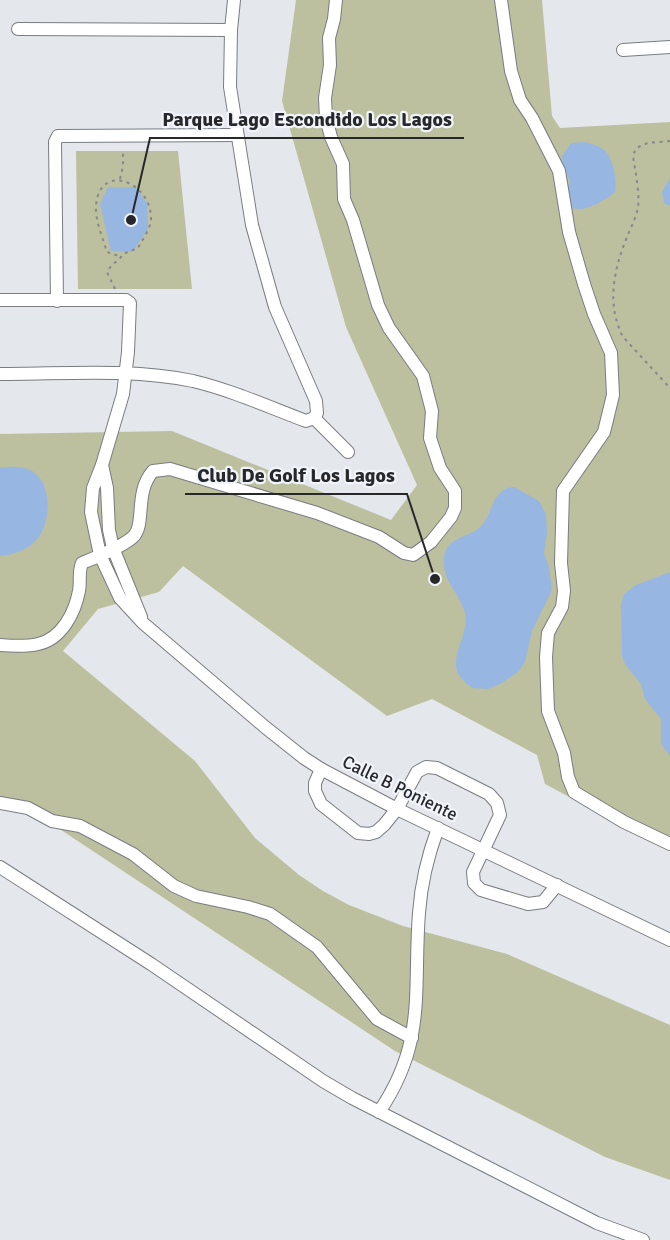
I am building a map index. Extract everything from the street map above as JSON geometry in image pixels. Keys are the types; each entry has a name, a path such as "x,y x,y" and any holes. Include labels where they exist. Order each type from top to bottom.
{"street":[{"path":"0,374 126,373 194,382 306,421 314,418 317,412 316,401 275,307 252,225 230,87 234,0"},
{"path":"0,645 39,644 59,633 76,608 82,563 132,538 138,531 140,496 145,479 153,471 170,469 317,513 379,537 404,553 413,555 431,542 451,517 455,508 455,491 440,468 430,438 432,411 423,376 389,328 378,305 353,220 344,199 343,164 331,137 326,118 325,98 330,64 329,38 336,0"},
{"path":"501,0 511,71 517,91 559,171 569,231 584,284 611,352 613,395 604,432 562,491 561,563 564,591 562,607 548,633 546,657 549,711 564,753 568,777 574,792 624,822 670,844"},
{"path":"18,29 231,30"},
{"path":"623,50 670,47"},
{"path":"57,301 55,142 58,136 236,135"},
{"path":"0,300 129,301 123,394 102,465"},
{"path":"314,418 348,452"},
{"name":"Calle B Poniente","path":"102,465 107,488 109,530 113,548 143,623"},
{"name":"Calle B Poniente","path":"102,465 93,488 91,512 100,555 120,598 143,623 265,727 304,759 396,809 670,940"},
{"path":"321,769 315,783 315,791 321,804 358,833 369,834 376,832 396,809 417,772 426,767 437,768 489,794 497,803 500,815 473,872 474,883 481,890 528,904 543,902 557,885"},
{"path":"0,802 28,808 52,821 80,826 133,854 174,886 196,896 248,906 270,914 317,947 377,1019 412,1038"},
{"path":"379,1112 390,1095 412,1038 418,983 419,911 430,851 438,828"},
{"path":"0,867 151,964 323,1081 597,1223 643,1240"}],"path":[{"path":"670,141 641,144 635,149 633,156 639,204 635,222 627,235 616,267 613,284 619,328 623,336 670,388"},
{"path":"120,179 123,151"},
{"path":"114,289 107,272 111,264 122,257 123,254 138,248 151,222 150,211 143,195 133,185 120,179 106,184 99,194 95,207 107,252 122,257"}],"green space":[{"path":"296,0 542,0 552,116 560,128 670,122 670,851 545,784 537,755 432,699 387,716 183,566 159,592 98,609 63,651 195,761 255,838 299,875 323,891 349,905 403,926 507,954 670,1025 670,1180 605,1157 395,1051 49,822 0,799 0,434 172,431 391,520 417,485 346,327 282,101"},
{"path":"76,151 178,151 192,289 78,289"}],"water":[{"path":"585,142 600,147 607,153 613,167 616,188 615,192 605,199 592,206 579,209 568,205 566,195 570,181 563,167 562,156 571,143"},
{"path":"670,178 670,206 664,203 662,192"},
{"path":"108,187 135,187 147,203 148,229 132,252 111,251 100,204"},
{"path":"0,467 20,467 32,471 44,486 48,508 43,530 31,545 24,550 0,556"},
{"path":"514,487 539,501 546,514 547,533 544,553 549,567 552,590 532,631 525,662 519,671 502,683 488,689 472,688 462,679 456,668 457,653 466,621 462,606 448,580 444,558 453,542 480,527 501,492"},
{"path":"670,572 670,756 661,744 661,719 645,699 641,684 625,664 622,656 621,604 624,594 636,585"}],"place":[{"name":"Parque Lago Escondido Los Lagos","path":"131,220"},
{"name":"Club De Golf Los Lagos","path":"435,579"}]}
